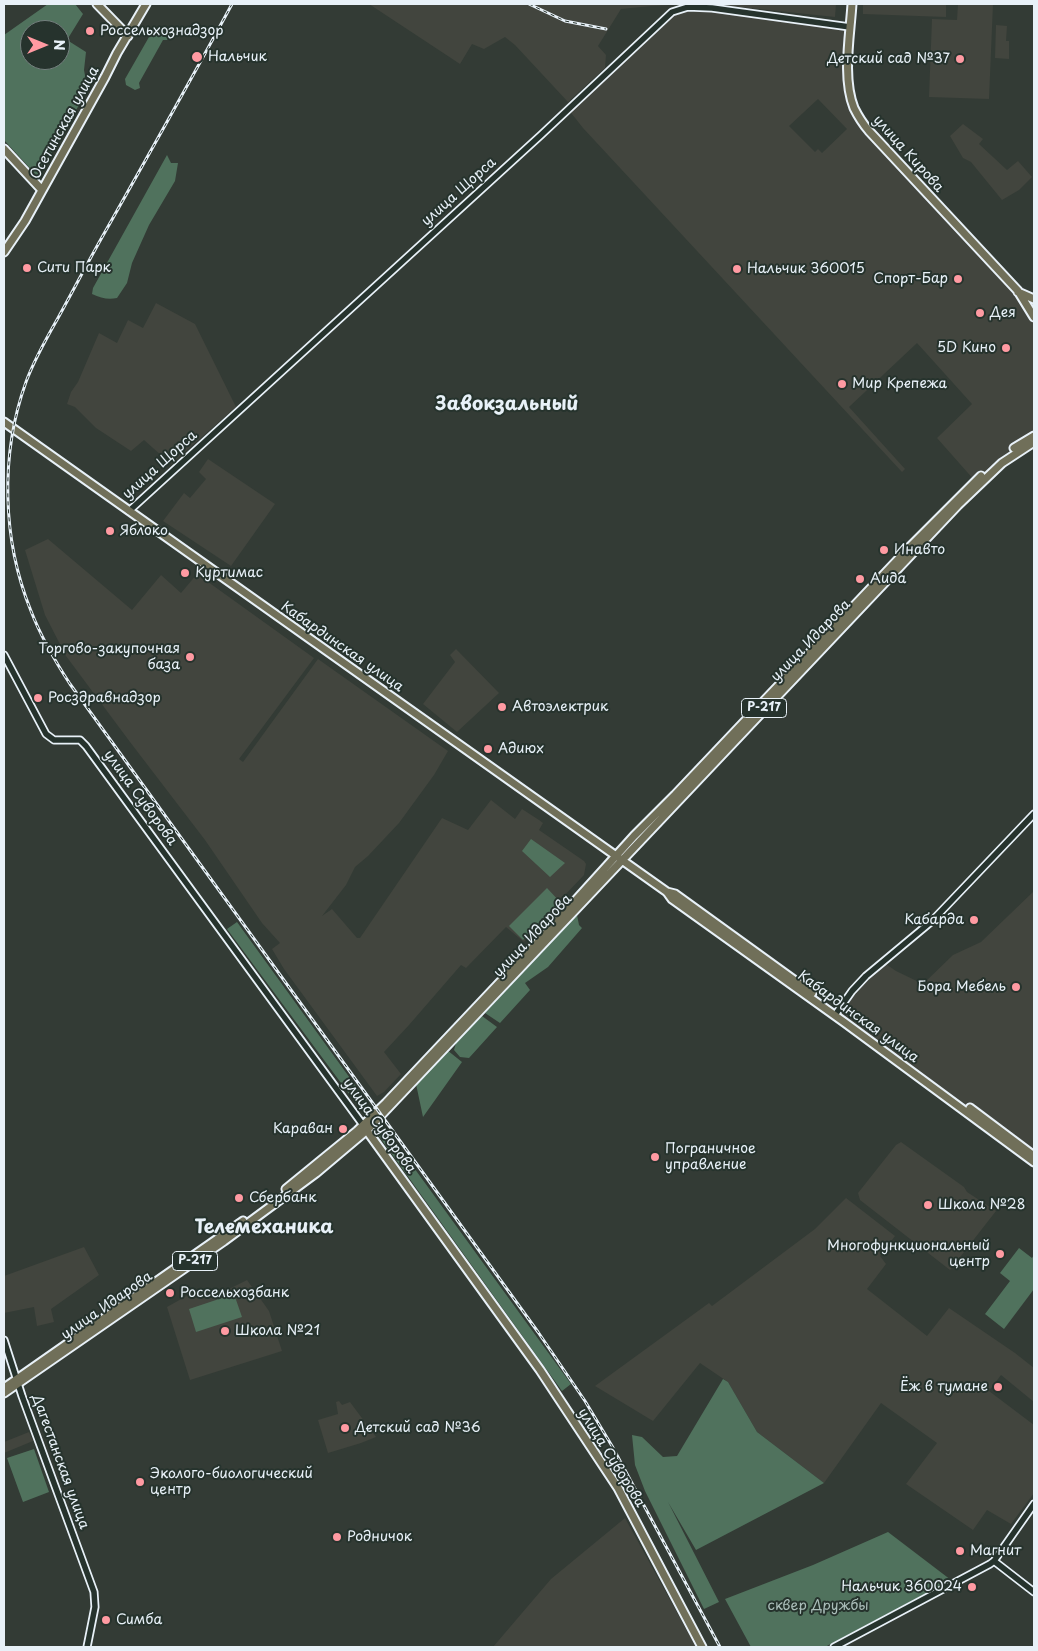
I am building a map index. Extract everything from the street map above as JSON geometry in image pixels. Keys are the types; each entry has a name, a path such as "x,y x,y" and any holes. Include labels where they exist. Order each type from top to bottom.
{"main road":[{"path":"97,4 128,36"},
{"name":"Осетинская улица","path":"4,252 20,229 146,4"},
{"name":"улица Кирова","path":"852,4 848,85 857,114 869,131 1018,292 1034,315"},
{"path":"4,149 42,190"},
{"path":"1018,292 1034,299"},
{"path":"1034,304 1034,315"},
{"name":"Кабардинская улица","path":"4,422 667,892 672,899 836,1013 1034,1156"},
{"name":"улица Идарова","path":"619,858 941,515 1003,456 1034,436"},
{"name":"улица Идарова","path":"4,1393 91,1325 229,1231 365,1128 538,942 963,500 1002,463 1034,442"},
{"name":"Кабардинская улица","path":"836,1013 1034,1162"},
{"name":"улица Суворова","path":"365,1128 540,1370 618,1488 702,1647"},
{"name":"улица Идарова","path":"4,1388 18,1382"}],"street":[{"name":"улица Щорса","path":"128,511 541,135 672,12 688,7 712,8 850,27"},
{"name":"улица Суворова","path":"4,655 6,665 46,734 54,740 80,740 86,746 365,1128"},
{"path":"836,1013 866,976 932,921 1034,814"},
{"name":"Дагестанская улица","path":"4,1340 94,1592 95,1607 87,1647"},
{"path":"834,1647 994,1561 1034,1504"},
{"path":"994,1561 1034,1592"}],"shaded area":[{"path":"369,4 691,4 621,9 598,46 606,55 605,68 568,102 515,45 505,37 484,49 472,44 460,64"},
{"path":"712,4 836,4 835,17"},
{"path":"863,4 946,4 946,17 863,14"},
{"name":"Детский сад №37","path":"958,4 993,4 989,99 929,97 932,19 957,20"},
{"path":"688,7 850,27 848,74 857,114 1018,291 1034,317 1034,436 1003,456 975,481 937,438 972,404 917,343 849,407 905,469 902,472 583,128 568,109 665,17","holes":["818,99 847,129 822,153 818,149 815,152 789,126"]},
{"path":"996,25 1007,26 1006,41 1009,41 1009,59 995,58"},
{"path":"963,124 983,139 979,144 1007,170 1018,161 1032,177 1019,190 1002,200 971,162 963,158 950,136"},
{"path":"156,303 195,324 236,407 171,464 144,440 131,451 96,428 75,407 67,404 99,333 117,343 128,320 143,328"},
{"path":"208,459 275,504 231,566 163,521 184,493 190,498 206,479 199,472"},
{"path":"48,539 132,610 161,575 181,593 197,574 314,658 239,759 243,762 318,659 448,751 434,775 399,823 355,867 346,885 322,916 332,909 357,938 360,938 442,818 468,830 491,800 515,819 522,809 539,820 543,823 539,830 586,864 584,875 564,896 566,898 524,942 506,927 466,968 461,965 384,1052 401,1074 384,1092 377,1096 284,969 272,949 280,943 262,923 205,840 66,656 45,615 25,550"},
{"path":"456,649 499,693 457,732 423,704 455,662 450,655"},
{"path":"1034,891 1034,1156 838,1011 843,1002 883,962 896,971 923,984 953,955 981,942"},
{"name":"Школа №28","path":"901,1142 964,1187 967,1192 996,1211 950,1270 860,1200 858,1193 896,1145"},
{"path":"846,1198 895,1236 880,1256 886,1264 867,1289 927,1336 949,1308 1034,1368 1034,1402 1001,1375 989,1391 1034,1425 1034,1493 1011,1524 987,1510 973,1530 906,1484 937,1443 881,1403 824,1483 757,1432 728,1382 700,1363 653,1421 595,1386 709,1303 712,1306 815,1229"},
{"path":"84,1247 99,1275 51,1309 54,1322 37,1326 34,1307 4,1313 4,1276"},
{"name":"Школа №21","path":"247,1280 269,1311 282,1351 190,1380 167,1307 199,1289 202,1291 208,1290 210,1294 229,1289"},
{"name":"Детский сад №36","path":"339,1401 342,1405 350,1402 376,1437 328,1453 318,1420 338,1414 336,1402"},
{"path":"29,1432 33,1441 4,1453 4,1442"},
{"path":"625,1518 696,1647 493,1647 551,1579"}],"green space":[{"path":"48,4 75,4 83,14 70,35 70,20 25,20"},
{"path":"20,24 20,70 70,70 70,42 86,52 84,70 86,81 91,84 38,177 4,140 4,35"},
{"path":"158,28 168,33 169,37 167,40 163,40 139,83 140,88 135,90 126,85 125,79 153,30"},
{"path":"167,155 171,163 178,163 175,181 149,225 132,263 127,283 117,298 98,297 92,294 93,288"},
{"path":"531,839 565,863 550,877 522,851"},
{"path":"547,888 560,902 523,940 509,926"},
{"path":"577,915 579,925 582,928 548,967 525,983 530,990 500,1023 485,1013"},
{"path":"237,922 368,1103 361,1110 227,929"},
{"path":"482,1016 497,1027 469,1058 460,1057 454,1050 456,1043"},
{"path":"447,1050 462,1062 423,1117 416,1084"},
{"path":"380,1121 571,1384 562,1391 376,1132 375,1125"},
{"path":"1019,1248 1032,1258 1034,1255 1034,1289 1004,1329 985,1314 1010,1281 1000,1273"},
{"path":"234,1294 242,1317 196,1332 189,1309"},
{"path":"723,1379 728,1382 757,1432 824,1483 696,1550 668,1502 719,1602 704,1609 645,1491 635,1465 632,1435 642,1437 663,1457 677,1456"},
{"path":"34,1449 49,1492 23,1502 7,1458"},
{"name":"сквер Дружбы","path":"888,1532 951,1580 825,1647 751,1647 725,1599 813,1565"}],"railway":[{"path":"232,4 45,342 26,382 12,438 8,497 14,555 21,584 39,630 70,684 538,1332 585,1401 612,1446 720,1647"},
{"path":"529,4 565,21 606,29"}],"place":[{"name":"Россельхознадзор","path":"90,31"},
{"name":"Нальчик","path":"197,57"},
{"name":"Детский сад №37","path":"960,59"},
{"name":"Сити Парк","path":"27,268"},
{"name":"Нальчик 360015","path":"737,269"},
{"name":"Спорт-Бар","path":"958,279"},
{"name":"Дея","path":"980,313"},
{"name":"5D Кино","path":"1006,348"},
{"name":"Мир Крепежа","path":"842,384"},
{"name":"Яблоко","path":"110,531"},
{"name":"Инавто","path":"884,550"},
{"name":"Куртимас","path":"185,573"},
{"name":"Аида","path":"860,579"},
{"name":"Торгово-закупочная база","path":"190,657"},
{"name":"Росздравнадзор","path":"38,698"},
{"name":"Автоэлектрик","path":"502,707"},
{"name":"Адиюх","path":"488,749"},
{"name":"Кабарда","path":"974,920"},
{"name":"Бора Мебель","path":"1016,987"},
{"name":"Караван","path":"343,1129"},
{"name":"Пограничное управление","path":"655,1157"},
{"name":"Сбербанк","path":"239,1198"},
{"name":"Школа №28","path":"928,1205"},
{"name":"Многофункциональный центр","path":"1000,1254"},
{"name":"Россельхозбанк","path":"170,1293"},
{"name":"Школа №21","path":"225,1331"},
{"name":"Ёж в тумане","path":"998,1387"},
{"name":"Детский сад №36","path":"345,1428"},
{"name":"Эколого-биологический центр","path":"140,1482"},
{"name":"Родничок","path":"337,1537"},
{"name":"Магнит","path":"960,1551"},
{"name":"Нальчик 360024","path":"972,1587"},
{"name":"Симба","path":"106,1620"}],"district":[{"name":"Завокзальный","path":"507,405"},
{"name":"Телемеханика","path":"264,1228"}]}
